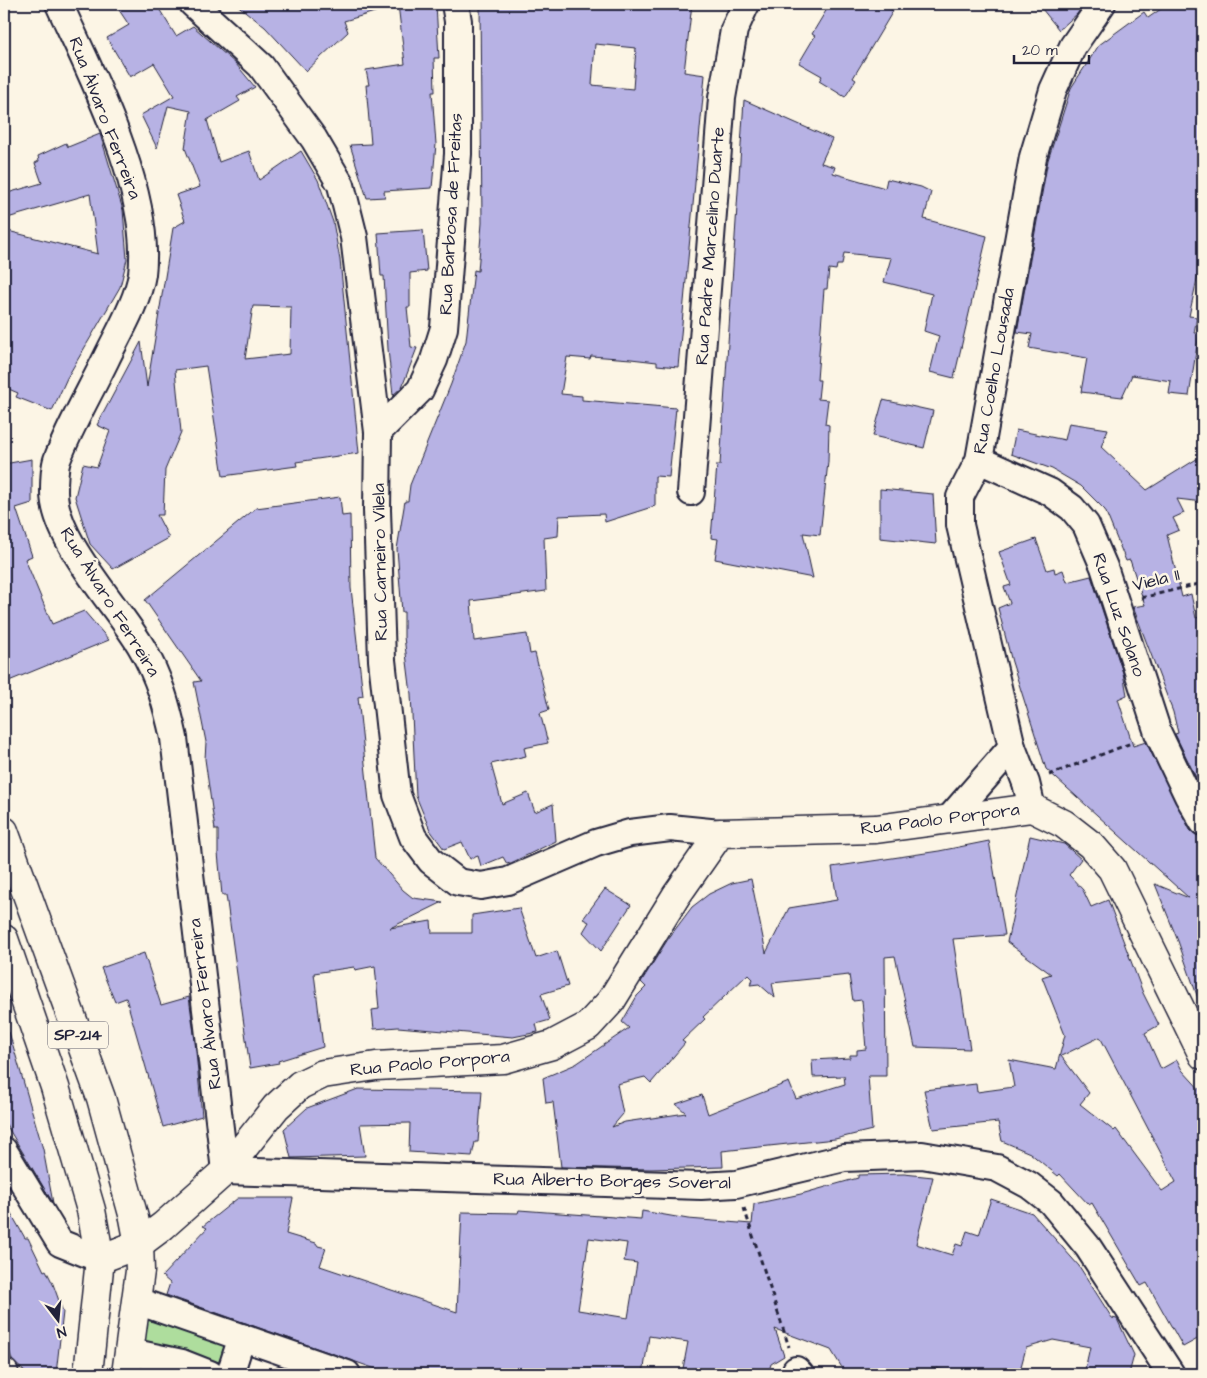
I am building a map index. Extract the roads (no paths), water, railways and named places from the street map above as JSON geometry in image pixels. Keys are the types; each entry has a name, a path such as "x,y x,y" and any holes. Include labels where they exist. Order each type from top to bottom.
{"street":[{"name":"Rua Álvaro Ferreira","path":"60,4 97,87 128,170 139,207 144,243 141,276 127,314 56,462 54,494 60,520 74,551 142,648 162,687 174,738 224,1171"},
{"name":"Rua Carneiro Vilela","path":"193,4 261,66 314,139 340,185 354,237 378,432 377,510 382,660 397,795 413,837 431,861 458,882 481,886 508,882 596,843 630,832 670,828 708,832"},
{"name":"Rua Barbosa de Freitas","path":"378,432 401,412 420,390 434,360 444,328 451,260 458,154 458,20 455,4"},
{"name":"Rua Padre Marcelino Duarte","path":"691,492 722,98 734,30 746,4"},
{"name":"Rua Coelho Lousada","path":"1029,796 1012,747 960,525 960,497 978,460 1033,157 1053,90 1073,46 1102,4"},
{"name":"Rua Luz Solano","path":"978,460 1050,492 1072,508 1086,525 1116,604 1158,733 1188,796 1203,822"},
{"path":"949,820 1012,747"},
{"name":"Rua Paolo Porpora","path":"224,1171 276,1107 300,1085 323,1074 376,1066 503,1059 552,1045 588,1026 611,1001 676,896 703,858 708,832 876,829 949,820 1029,796 1091,845 1112,869 1203,1055"},
{"name":"SP-214","path":"4,831 102,1098 134,1218 139,1244 137,1300 128,1363"},
{"name":"SP-214","path":"4,939 55,1087 91,1210 100,1260 88,1374"},
{"path":"4,1151 60,1243 100,1260 139,1244 224,1171"},
{"name":"Rua Alberto Borges Soveral","path":"224,1171 691,1186 736,1184 844,1158 922,1154 997,1168 1029,1185 1051,1202 1088,1247 1171,1374"},
{"path":"137,1300 347,1374"},
{"path":"230,1374 242,1338"},
{"path":"128,1363 182,1363 210,1374"}]}
